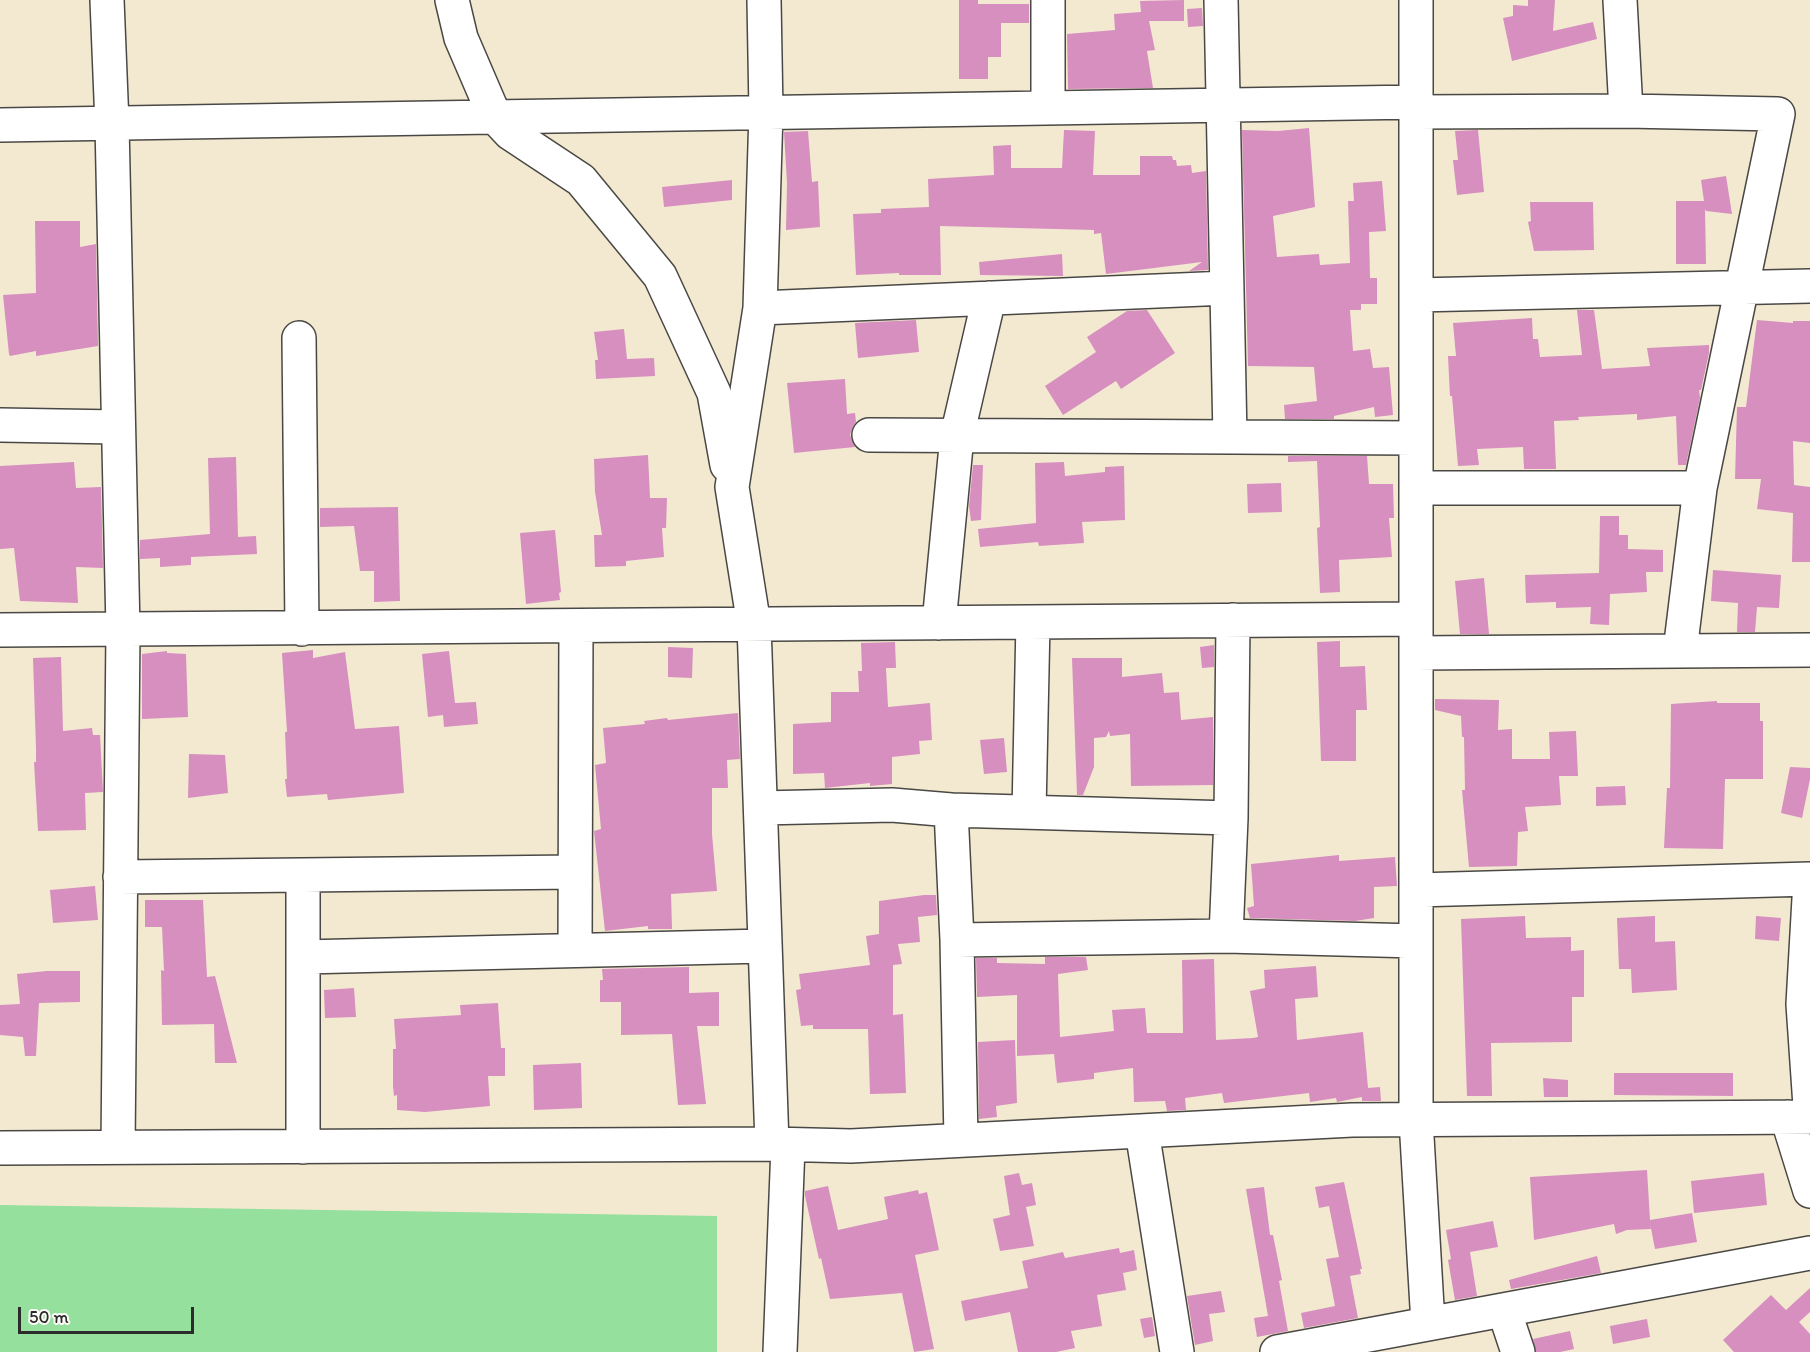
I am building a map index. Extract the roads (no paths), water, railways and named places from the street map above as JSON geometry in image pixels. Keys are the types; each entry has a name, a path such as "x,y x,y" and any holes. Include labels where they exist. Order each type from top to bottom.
{"street":[{"path":"107,0 112,124 123,630 118,1147"},
{"path":"452,0 461,38 495,117 510,134 581,180 660,276 714,393 754,625 765,946 780,1145 780,1352"},
{"path":"732,487 760,308 766,112 764,0"},
{"path":"1048,0 1048,107"},
{"path":"1221,0 1230,437"},
{"path":"1416,0 1416,1120 1428,1324"},
{"path":"1620,0 1626,111"},
{"path":"0,125 1222,105 1778,114 1700,488 1680,651"},
{"path":"1416,295 1810,286"},
{"path":"760,308 1227,288"},
{"path":"939,623 957,436 989,298"},
{"path":"299,338 302,629"},
{"path":"0,425 118,427"},
{"path":"869,435 1416,438"},
{"path":"1416,488 1700,488"},
{"path":"0,630 1416,618"},
{"path":"1226,936 1231,818 1233,620"},
{"path":"1029,812 1033,622"},
{"path":"575,951 576,626"},
{"path":"1416,653 1810,650"},
{"path":"761,808 892,805 951,810 1231,818"},
{"path":"951,810 957,940 961,1140"},
{"path":"120,878 575,872"},
{"path":"303,875 303,1147"},
{"path":"1416,890 1810,880 1803,1004 1802,1114 1810,1191"},
{"path":"957,940 1226,936 1416,940"},
{"path":"303,957 765,946"},
{"path":"0,1148 851,1146 1352,1120 1802,1114"},
{"path":"1142,1131 1177,1352"},
{"path":"1276,1352 1810,1252"},
{"path":"1504,1310 1518,1352"}]}
